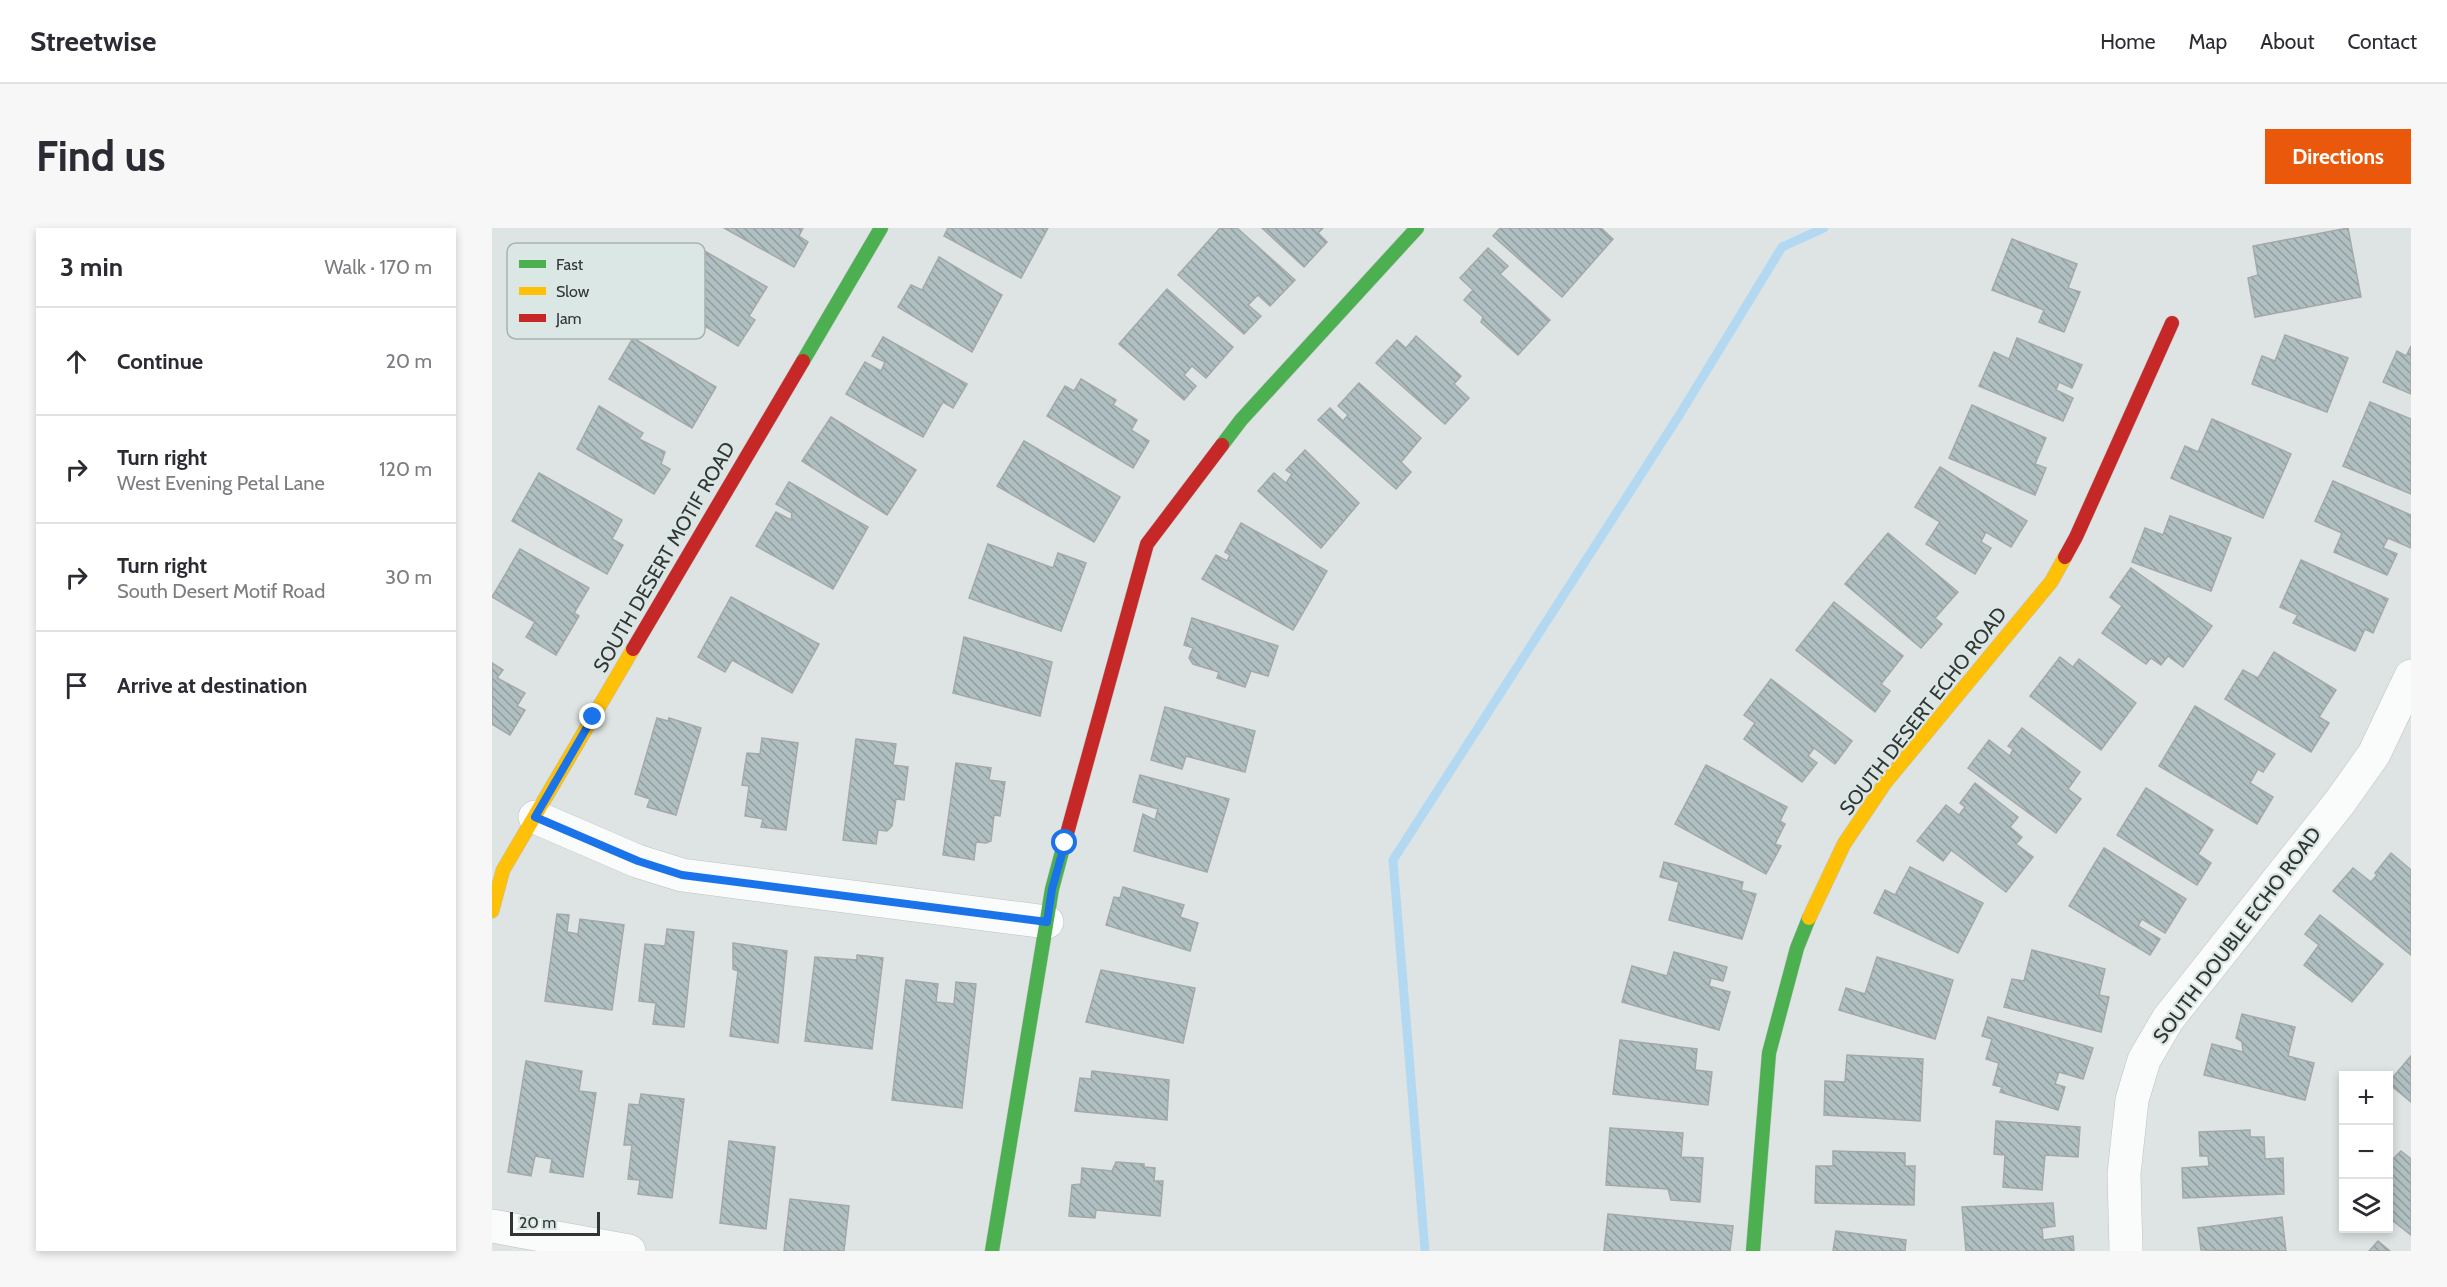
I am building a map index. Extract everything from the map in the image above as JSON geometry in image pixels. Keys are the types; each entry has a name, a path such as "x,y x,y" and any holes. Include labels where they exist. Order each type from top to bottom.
{"street":[{"name":"SOUTH DESERT MOTIF ROAD","path":"492,911 503,870 881,228"},
{"path":"992,1251 1052,889 1147,544 1241,420 1417,228"},
{"name":"SOUTH DESERT ECHO ROAD","path":"1753,1251 1769,1053 1797,948 1806,923 1844,844 1885,783 2051,582 2076,537 2172,323"},
{"name":"SOUTH DOUBLE ECHO ROAD","path":"2126,1251 2124,1174 2132,1100 2144,1060 2168,1019 2340,802 2374,754 2411,676"},
{"path":"535,817 638,861 682,875 1047,922"},
{"path":"492,1226 629,1251"}],"building":[{"path":"724,228 803,228 799,236 808,242 794,267"},
{"path":"948,228 1048,228 1021,278 944,236"},
{"path":"1220,228 1237,228 1295,280 1270,306 1258,295 1248,305 1261,316 1244,334 1178,275"},
{"path":"1262,228 1323,228 1318,233 1327,242 1304,267"},
{"path":"1500,228 1601,228 1613,239 1562,297 1493,236"},
{"path":"2348,228 2361,297 2255,317 2248,278 2258,275 2253,246"},
{"path":"2012,239 2077,264 2068,288 2080,292 2064,332 2039,322 2044,310 1992,290"},
{"path":"1488,248 1508,266 1500,274 1550,320 1518,355 1481,322 1483,317 1464,300 1473,290 1460,278"},
{"path":"705,251 767,287 749,316 755,320 738,346 705,326"},
{"path":"939,257 1002,295 972,352 898,307 911,285 922,290"},
{"path":"1167,289 1233,347 1206,378 1192,366 1184,375 1196,386 1184,400 1119,344"},
{"path":"2285,335 2348,358 2327,412 2252,384 2262,356 2275,361"},
{"path":"1416,336 1461,376 1454,384 1469,398 1445,424 1376,363 1397,340 1406,348"},
{"path":"883,337 967,384 953,408 943,402 923,437 846,394 865,362 881,371 885,362 872,356"},
{"path":"2017,338 2082,365 2072,388 2059,382 2056,390 2073,398 2063,421 1979,386 1994,352 2009,359"},
{"path":"632,339 635,339 716,387 692,428 609,379"},
{"path":"2411,346 2411,394 2383,382 2397,351 2406,356"},
{"path":"1081,379 1116,400 1113,405 1137,420 1131,430 1149,441 1133,468 1047,416 1065,386 1074,391"},
{"path":"1359,383 1421,438 1401,462 1411,472 1396,489 1318,420 1330,408 1343,421 1348,415 1338,406"},
{"path":"2370,402 2411,419 2411,494 2343,466"},
{"path":"1972,405 2046,438 2035,464 2046,468 2035,495 1949,458"},
{"path":"599,406 643,433 639,439 665,452 661,464 670,469 654,494 577,449"},
{"path":"831,417 916,470 887,515 802,461"},
{"path":"2212,419 2291,454 2263,518 2171,478 2185,446 2198,452"},
{"path":"1024,441 1120,497 1094,542 997,486"},
{"path":"1305,450 1359,503 1321,548 1258,491 1274,473 1286,483 1292,474 1286,470"},
{"path":"1940,467 2027,521 2011,547 1986,532 1981,542 1991,548 1975,574 1926,544 1940,522 1915,507"},
{"path":"539,473 622,520 612,539 623,545 607,574 512,521"},
{"path":"2333,481 2411,515 2411,548 2388,538 2383,548 2397,554 2387,575 2334,552 2342,533 2315,521"},
{"path":"789,482 868,527 833,589 756,546 776,512 791,520 792,513 776,504"},
{"path":"2170,516 2231,538 2211,591 2132,562 2145,528 2163,535"},
{"path":"1241,523 1327,571 1293,630 1202,579 1216,555 1227,561 1230,555 1225,552"},
{"path":"1888,533 1958,592 1935,618 1942,624 1921,648 1845,584"},
{"path":"988,544 1053,568 1058,553 1086,563 1061,631 969,598"},
{"path":"520,549 589,588 574,613 579,616 556,655 526,637 535,622 492,597"},
{"path":"2301,560 2388,599 2373,633 2365,629 2355,651 2293,623 2298,615 2280,607"},
{"path":"2131,568 2212,626 2183,667 2168,656 2161,665 2151,658 2146,664 2102,633 2122,606 2110,597"},
{"path":"731,597 819,644 792,693 732,660 725,672 698,657"},
{"path":"1834,602 1903,656 1881,684 1890,691 1875,712 1796,650"},
{"path":"1192,618 1278,646 1268,676 1251,671 1245,687 1217,678 1219,672 1193,664 1189,658 1193,648 1184,645"},
{"path":"964,637 1052,662 1040,716 953,693"},
{"path":"2274,652 2336,690 2319,717 2329,723 2311,752 2225,699 2243,670 2258,678"},
{"path":"2060,657 2073,667 2079,659 2136,703 2101,750 2030,696"},
{"path":"492,663 503,670 497,678 525,693 517,706 525,710 510,735 492,724"},
{"path":"1771,679 1852,741 1835,764 1814,748 1808,756 1817,763 1802,782 1744,739 1755,723 1744,715"},
{"path":"2195,706 2275,754 2263,772 2258,769 2250,783 2273,797 2257,824 2159,766"},
{"path":"1165,707 1255,731 1245,772 1186,756 1182,769 1151,760"},
{"path":"657,718 668,721 669,718 701,728 676,815 647,807 650,799 635,794"},
{"path":"2022,728 2080,772 2068,789 2081,799 2056,833 1968,768 1989,740 2010,756 2013,749 2008,746"},
{"path":"762,738 798,743 786,830 761,827 763,819 745,816 749,786 742,785 747,753 760,754"},
{"path":"856,739 896,744 893,765 908,767 904,800 896,799 892,826 887,831 878,830 876,844 843,840"},
{"path":"956,763 991,768 989,780 1005,782 1000,816 994,815 991,841 976,842 974,860 943,855"},
{"path":"1706,765 1787,807 1780,821 1785,824 1775,844 1781,846 1766,874 1675,824"},
{"path":"1140,775 1229,799 1207,872 1134,851 1143,814 1155,820 1158,809 1133,802"},
{"path":"1975,783 2018,817 2010,827 2022,837 2016,844 2033,857 2006,892 1951,850 1943,861 1917,841 1946,805 1959,815 1965,807 1960,803"},
{"path":"2146,788 2213,830 2198,854 2211,863 2197,885 2117,835"},
{"path":"2104,848 2186,899 2165,933 2142,919 2138,926 2160,939 2150,955 2069,906"},
{"path":"2391,853 2411,870 2411,955 2333,891 2353,868 2371,882 2377,875 2375,873"},
{"path":"1664,862 1743,882 1741,890 1756,894 1742,939 1669,920 1679,882 1660,877"},
{"path":"1910,867 1983,903 1958,953 1874,913 1885,890 1895,895"},
{"path":"1123,887 1184,905 1180,917 1198,923 1190,951 1106,925 1114,897 1120,898"},
{"path":"557,914 569,915 567,932 578,934 580,919 624,925 612,1010 545,1001"},
{"path":"2320,915 2383,964 2352,1002 2304,965 2319,945 2305,934"},
{"path":"667,929 694,932 684,1027 653,1024 656,1003 639,1001 645,944 665,946"},
{"path":"733,943 787,951 778,1043 730,1036 738,971 733,969"},
{"path":"2032,950 2105,969 2099,995 2109,997 2101,1032 2004,1007 2012,979 2024,981"},
{"path":"1674,952 1727,967 1723,981 1711,978 1709,986 1730,992 1719,1030 1622,1002 1632,966 1667,976"},
{"path":"857,955 883,958 872,1049 805,1041 815,957 857,960"},
{"path":"1877,957 1953,980 1935,1039 1839,1010 1846,988 1865,994"},
{"path":"1101,970 1195,988 1183,1043 1086,1022"},
{"path":"906,980 938,984 936,1002 954,1004 956,982 976,984 962,1108 892,1100"},
{"path":"2242,1014 2295,1027 2288,1056 2314,1063 2305,1100 2204,1075 2212,1044 2243,1052 2242,1042 2236,1038"},
{"path":"1988,1017 2093,1048 2083,1079 2059,1072 2055,1084 2065,1087 2058,1110 2000,1092 2002,1087 1993,1085 1999,1063 1986,1059 1992,1039 1982,1036"},
{"path":"1620,1040 1697,1049 1695,1070 1712,1072 1708,1105 1613,1094"},
{"path":"1847,1055 1923,1059 1920,1121 1824,1115 1825,1081 1845,1082"},
{"path":"2411,1056 2411,1102 2393,1087 2393,1077"},
{"path":"526,1061 582,1071 579,1091 596,1093 583,1177 550,1172 552,1159 535,1156 531,1176 508,1172"},
{"path":"1092,1071 1169,1080 1167,1120 1075,1111 1080,1078 1091,1079"},
{"path":"641,1094 684,1099 672,1198 638,1194 640,1180 628,1179 632,1145 624,1145 629,1104 639,1105"},
{"path":"1996,1121 2080,1127 2078,1157 2045,1155 2042,1190 2003,1187 2005,1155 1994,1154"},
{"path":"1610,1128 1683,1133 1681,1157 1703,1158 1700,1202 1671,1200 1668,1189 1606,1185"},
{"path":"2250,1130 2250,1137 2264,1137 2265,1159 2283,1158 2284,1194 2183,1198 2182,1168 2209,1166 2208,1156 2200,1156 2199,1132"},
{"path":"729,1141 775,1147 766,1229 720,1223"},
{"path":"1833,1151 1905,1153 1905,1166 1915,1166 1914,1205 1815,1203 1816,1166 1833,1166"},
{"path":"2401,1151 2411,1159 2411,1235 2393,1221 2393,1159"},
{"path":"1116,1162 1144,1164 1144,1167 1155,1168 1154,1181 1163,1181 1160,1216 1096,1210 1095,1218 1069,1216 1072,1185 1081,1184 1082,1168 1112,1171"},
{"path":"790,1199 849,1206 844,1251 784,1251"},
{"path":"2053,1203 2055,1226 2042,1228 2043,1240 2073,1236 2074,1251 1966,1251 1962,1207"},
{"path":"1608,1214 1733,1226 1730,1251 1604,1251"},
{"path":"2282,1217 2286,1251 2201,1250 2198,1228"},
{"path":"1836,1231 1906,1240 1905,1251 1833,1251"},
{"path":"2378,1241 2390,1251 2369,1251"}],"waterway":[{"path":"1425,1251 1393,860 1680,414 1782,247 1824,228"}],"traffic: fast":[{"path":"803,361 881,228"},
{"path":"1222,445 1241,420 1417,228"},
{"path":"992,1251 1052,889 1063,848"},
{"path":"1753,1251 1769,1053 1797,948 1809,918"}],"traffic: slow":[{"path":"1809,918 1844,844 1885,783 2051,582 2065,557"},
{"path":"492,911 503,870 633,649"}],"traffic: jam":[{"path":"2065,557 2172,323"},
{"path":"633,649 803,361"},
{"path":"1063,848 1147,544 1222,445"}],"route":[{"path":"593,717 535,817 638,861 682,875 1047,922 1052,889 1065,843"}]}
